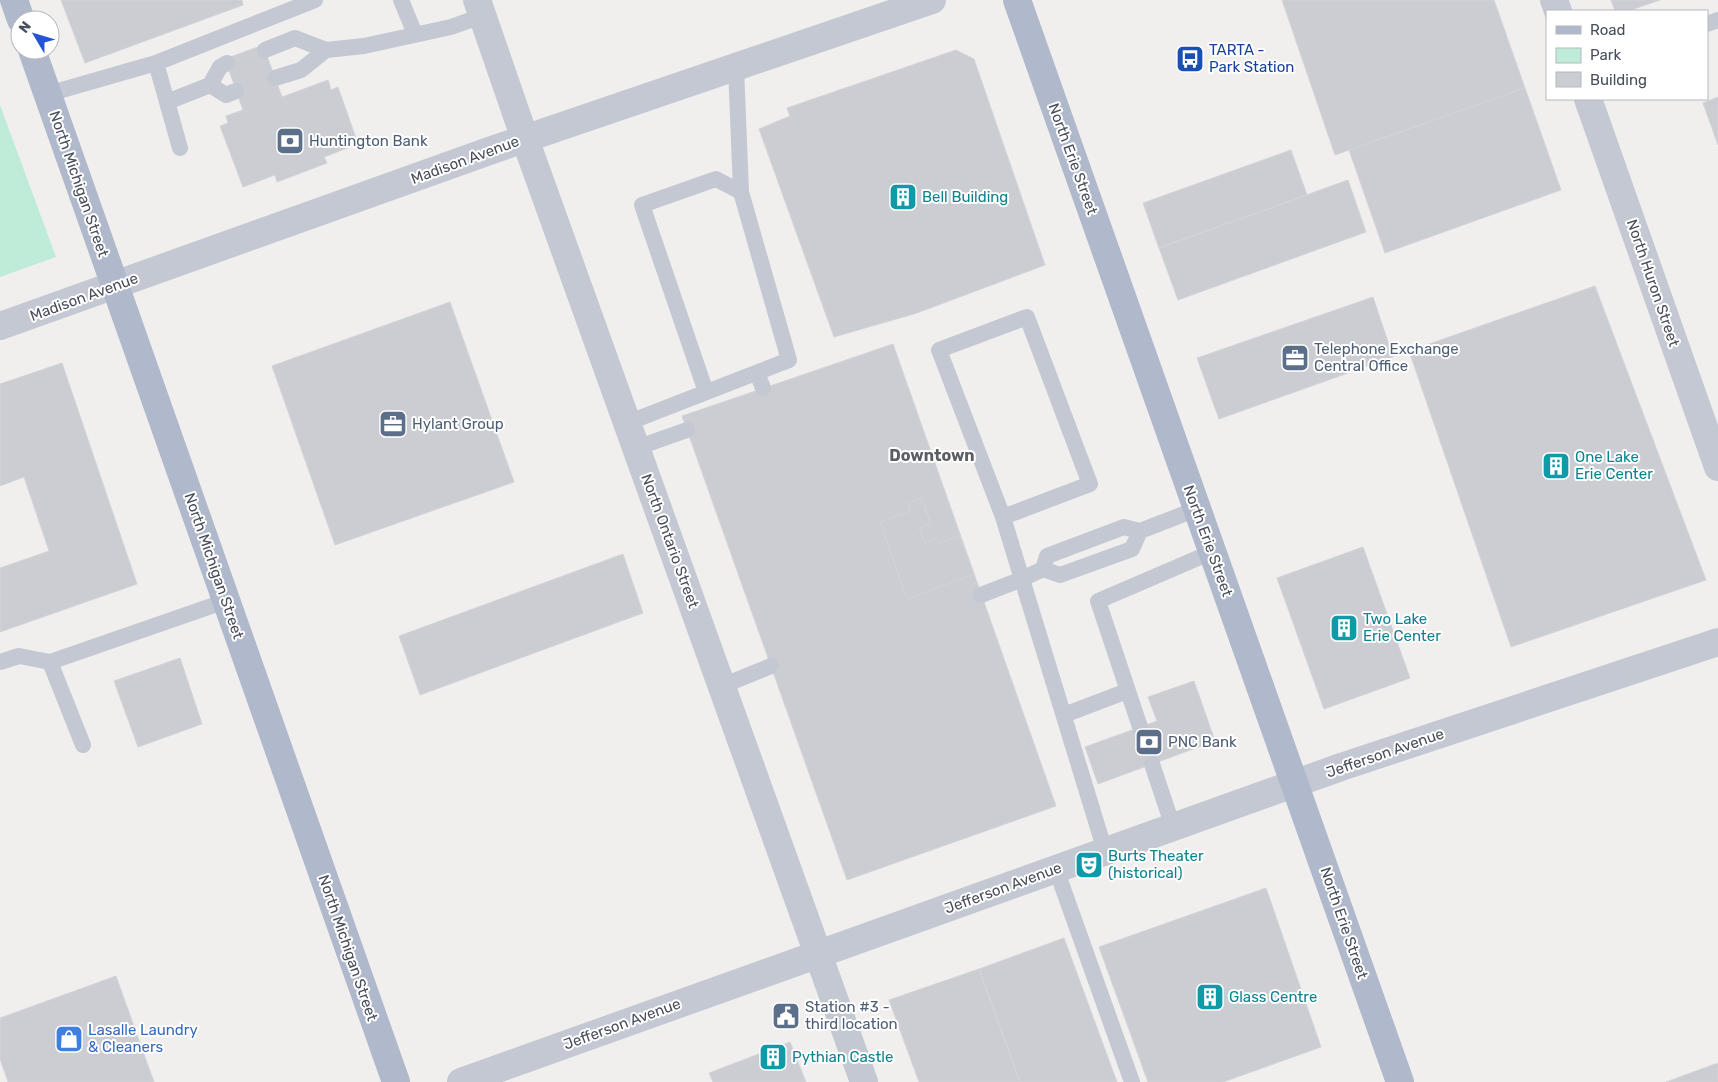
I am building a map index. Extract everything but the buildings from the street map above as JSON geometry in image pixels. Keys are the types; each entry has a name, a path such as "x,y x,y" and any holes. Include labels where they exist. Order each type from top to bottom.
{"main road":[{"name":"North Erie Street","path":"1016,0 1400,1082"},
{"name":"North Michigan Street","path":"36,60 396,1082"}],"street":[{"name":"Madison Avenue","path":"0,326 525,139 932,0"},
{"name":"North Ontario Street","path":"479,8 864,1082"},
{"name":"North Huron Street","path":"1588,100 1718,467"},
{"name":"Jefferson Avenue","path":"461,1082 1295,784 1718,642"}],"lane":[{"path":"48,94 156,63 315,0"},
{"path":"401,0 416,34"},
{"path":"264,50 295,38 326,50 364,46 451,27 479,8"},
{"path":"275,78 301,70 326,50"},
{"path":"156,63 180,148"},
{"path":"166,102 210,85 220,67 227,63"},
{"path":"627,423 706,392 760,381 789,360 741,192 736,67"},
{"path":"210,85 226,95 236,91"},
{"path":"706,392 642,205 716,179 741,192"},
{"path":"1003,517 1090,484 1027,316 939,350 1003,517 1105,851"},
{"path":"636,448 687,430"},
{"path":"1043,569 1047,556 1058,551 1124,527 1140,532 1197,509"},
{"path":"981,595 1043,569 1060,575 1132,549 1140,532"},
{"path":"1140,728 1098,601 1212,552"},
{"path":"0,662 19,656 50,662 226,600"},
{"path":"50,662 83,744"},
{"path":"722,686 771,666"},
{"path":"1064,715 1127,691"},
{"path":"1152,764 1172,828"},
{"path":"1056,869 1132,1082"}],"green space":[{"path":"0,105 56,257 0,277"}],"place":[{"name":"TARTA - Park Station","path":"1190,59"},
{"name":"Huntington Bank","path":"290,141"},
{"name":"Bell Building","path":"903,197"},
{"name":"Telephone Exchange Central Office","path":"1295,358"},
{"name":"Hylant Group","path":"393,424"},
{"name":"One Lake Erie Center","path":"1556,466"},
{"name":"Two Lake Erie Center","path":"1344,628"},
{"name":"PNC Bank","path":"1149,742"},
{"name":"Burts Theater (historical)","path":"1089,865"},
{"name":"Glass Centre","path":"1210,997"},
{"name":"Station #3 - third location","path":"786,1016"},
{"name":"Lasalle Laundry & Cleaners","path":"69,1039"},
{"name":"Pythian Castle","path":"773,1057"}],"district":[{"name":"Downtown","path":"932,455"}]}
